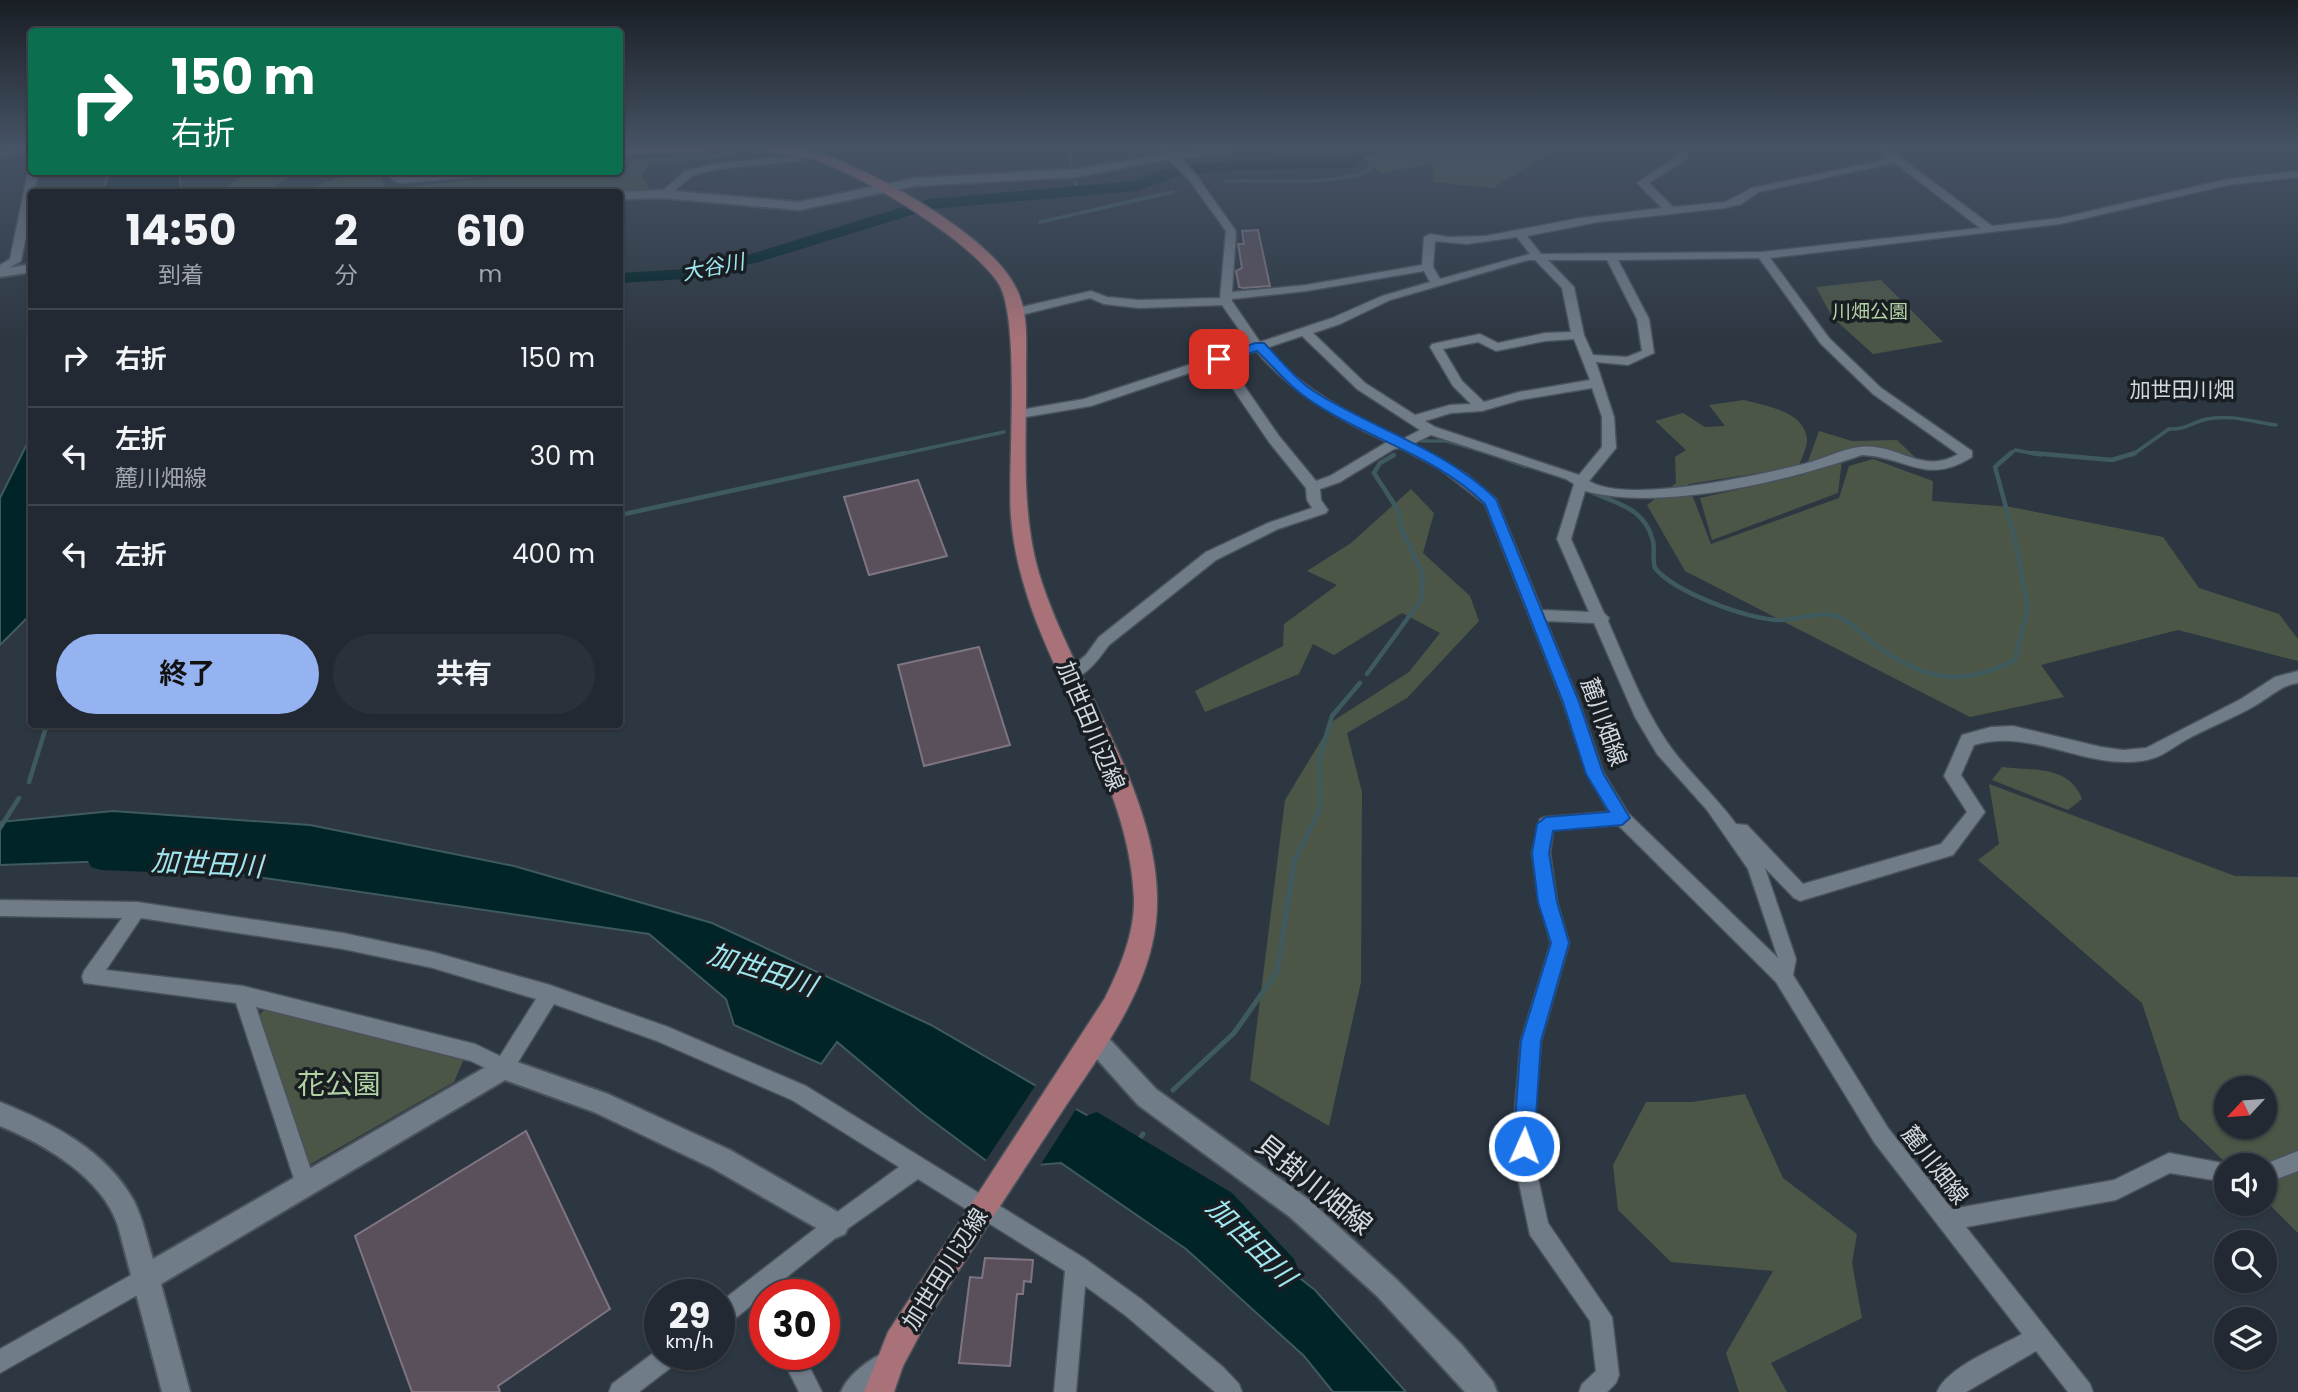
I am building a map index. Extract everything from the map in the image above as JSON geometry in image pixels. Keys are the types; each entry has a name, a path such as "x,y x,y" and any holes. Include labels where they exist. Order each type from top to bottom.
{"main road":[{"name":"加世田川辺線","path":"883,1379 931,1289 1095,1040 1139,948 1145,922 1147,887 1136,831 1035,592 1027,565 1020,498 1017,312 1007,282 980,251 918,211"}],"street":[{"path":"2,272 15,261 25,211"},
{"path":"1217,211 1231,231 1226,298"},
{"path":"1436,282 1427,267 1430,237 1464,240 1521,235 1578,222 1671,211"},
{"path":"1964,211 1990,230"},
{"path":"1020,414 1086,402 1336,321 1386,298 1503,262 1538,257 1762,256 2060,221 2103,211"},
{"path":"1521,235 1538,257 1569,287 1578,335 1598,383 1608,417 1609,448 1579,487 1564,539 1602,618 1643,718 1663,749 1713,805 1756,866 1787,959 1783,976"},
{"path":"1304,331 1361,386 1430,430 1579,487 1645,495 1772,477 1861,451 1872,450 1931,469 1953,465 1967,454 1877,391 1825,341 1762,256"},
{"path":"1588,358 1629,361 1648,353 1643,318 1611,257"},
{"path":"1017,312 1091,294 1104,300 1139,304 1226,298 1306,288 1427,267"},
{"path":"2,272 28,269"},
{"name":"麓川畑線","path":"1226,298 1259,346 1307,393 1356,422 1405,443 1469,481 1491,502 1571,702 1595,774 1622,818 1783,976 1881,1135 2082,1392"},
{"path":"1482,407 1457,383 1436,347 1480,338 1496,347 1545,337 1578,335"},
{"path":"1070,676 1091,659 1104,641 1210,556 1273,526 1321,510 1314,500 1313,486 1274,439 1219,359"},
{"path":"1416,419 1450,409 1482,407 1519,396 1598,383"},
{"path":"1313,486 1335,479 1391,445 1405,443 1430,430"},
{"path":"1536,615 1602,618"},
{"path":"1713,805 1738,826 1800,893 1947,850 1977,812 1952,776 1968,740 1983,733 2006,731 2040,736 2105,754 2150,754 2256,698 2283,677 2298,677"},
{"path":"1590,1392 1608,1375 1601,1317 1538,1227 1530,1197 1523,1132 1531,1041 1560,943 1548,902 1541,853 1546,824 1622,818"},
{"path":"0,908 137,910 343,940 433,960 550,994 662,1033 799,1093 917,1167 989,1199 1133,1307 1215,1375 1231,1392"},
{"path":"137,910 91,976 243,995 475,1053 503,1068 599,1102 684,1142 836,1225"},
{"path":"0,1362 503,1068 550,994"},
{"path":"243,995 306,1185"},
{"name":"貝掛川畑線","path":"1095,1040 1147,1097 1299,1209 1366,1269 1452,1355 1482,1392"},
{"path":"0,1114 38,1129 99,1177 125,1211 147,1278 176,1392"},
{"path":"2277,1169 2298,1161"},
{"path":"1947,1220 2116,1190 2169,1163 2214,1170"},
{"path":"779,1279 836,1225 917,1167"},
{"path":"1065,1392 1076,1266"},
{"path":"1948,1392 1968,1376 2039,1337"},
{"path":"620,1392 649,1370"},
{"path":"799,1370 811,1392"},
{"path":"855,1392 883,1379"}],"green space":[{"name":"川畑公園","path":"1881,280 1943,342 1873,354 1832,317 1816,287"},
{"path":"1744,400 1783,411 1800,422 1805,430 1806,447 1798,467 1688,484 1711,544 1839,498 1849,466 1873,459 1933,481 1932,501 2011,507 2163,537 2199,588 2279,614 2298,639 2298,661 2178,630 2041,665 2064,697 1970,717 1685,571 1647,505 1676,483 1675,457 1686,450 1655,421 1683,413 1705,427 1725,426 1709,405"},
{"path":"1819,431 1852,441 1897,440 1919,461 1865,445 1843,452 1838,493 1712,540 1700,498 1803,475"},
{"path":"1411,489 1434,513 1423,553 1470,596 1479,621 1407,698 1347,733 1362,792 1361,982 1329,1126 1250,1080 1285,800 1333,721 1409,672 1440,633 1402,613 1334,655 1313,644 1299,674 1205,712 1195,691 1283,646 1284,624 1337,585 1307,571 1351,543"},
{"path":"2002,767 2059,775 2069,780 2082,799 2068,810 1992,780"},
{"path":"1989,784 2235,876 2298,877 2298,1233 2277,1212 2277,1153 2215,1153 2180,1119 2142,1003 1978,860 1999,844"},
{"name":"花公園","path":"264,1010 464,1059 454,1082 309,1165 258,1016"},
{"path":"1745,1094 1783,1178 1857,1234 1852,1263 1862,1318 1771,1363 1787,1392 1739,1392 1726,1353 1773,1271 1671,1262 1618,1210 1613,1165 1646,1102 1692,1102"}],"water":[{"path":"28,442 28,617 0,645 0,498"},
{"path":"113,811 310,825 514,866 712,923 931,1025 1095,1120 1315,1290 1406,1392 1333,1392 1304,1356 1186,1249 1061,1163 996,1168 922,1113 837,1042 821,1064 734,1025 726,999 649,934 140,860 0,865 0,822"}],"pier":[{"path":"1037,1083 1078,1106 1038,1169 994,1171 984,1163"}],"building":[{"path":"1258,230 1270,286 1239,287 1236,271 1242,268 1238,244 1244,244 1242,231"},
{"path":"918,480 947,556 869,575 844,497"},
{"path":"979,647 1010,745 924,766 898,665"},
{"path":"526,1131 610,1309 498,1386 500,1392 412,1392 355,1236"},
{"path":"985,1258 1033,1260 1031,1282 1024,1281 1023,1294 1017,1294 1010,1366 959,1363 970,1277 982,1278"}],"waterway":[{"name":"大谷川","path":"623,278 686,274 759,257 907,211"},
{"path":"1040,222 1089,211"},
{"path":"2135,453 2169,429 2207,419 2233,418 2276,425"},
{"path":"897,455 1004,432"},
{"path":"1421,441 1447,441 1494,455"},
{"path":"2009,455 2015,450 2041,455"},
{"path":"623,514 905,453"},
{"path":"1489,453 1525,466"},
{"path":"1585,489 1635,512 1649,529 1653,541 1655,568 1695,595 1751,616 1768,619 1788,620 1833,615 1852,625 1891,656 1908,665 1925,672 1959,677 1995,669 2015,660 2028,608 2015,540 1995,467 2011,453"},
{"path":"2032,453 2112,460 2135,453"},
{"path":"1367,674 1421,600 1423,575 1402,530 1398,510 1374,473 1380,463 1394,455"},
{"path":"1295,860 1320,809 1319,759 1332,716 1360,683"},
{"path":"29,782 46,728"},
{"path":"0,828 19,798"},
{"path":"1173,1090 1234,1033 1277,972 1295,858"},
{"name":"加世田川","path":"101,859 176,861"},
{"name":"加世田川","path":"1097,1127 1220,1205 1282,1271"},
{"path":"1133,1148 1143,1134"}],"district":[{"name":"加世田川畑","path":"2182,389"}],"route":[{"path":"1219,359 1259,346 1307,393 1356,422 1405,443 1440,463 1469,481 1491,502 1571,702 1595,774 1622,818 1546,824 1541,853 1548,902 1560,943 1531,1041 1524,1146"}]}
